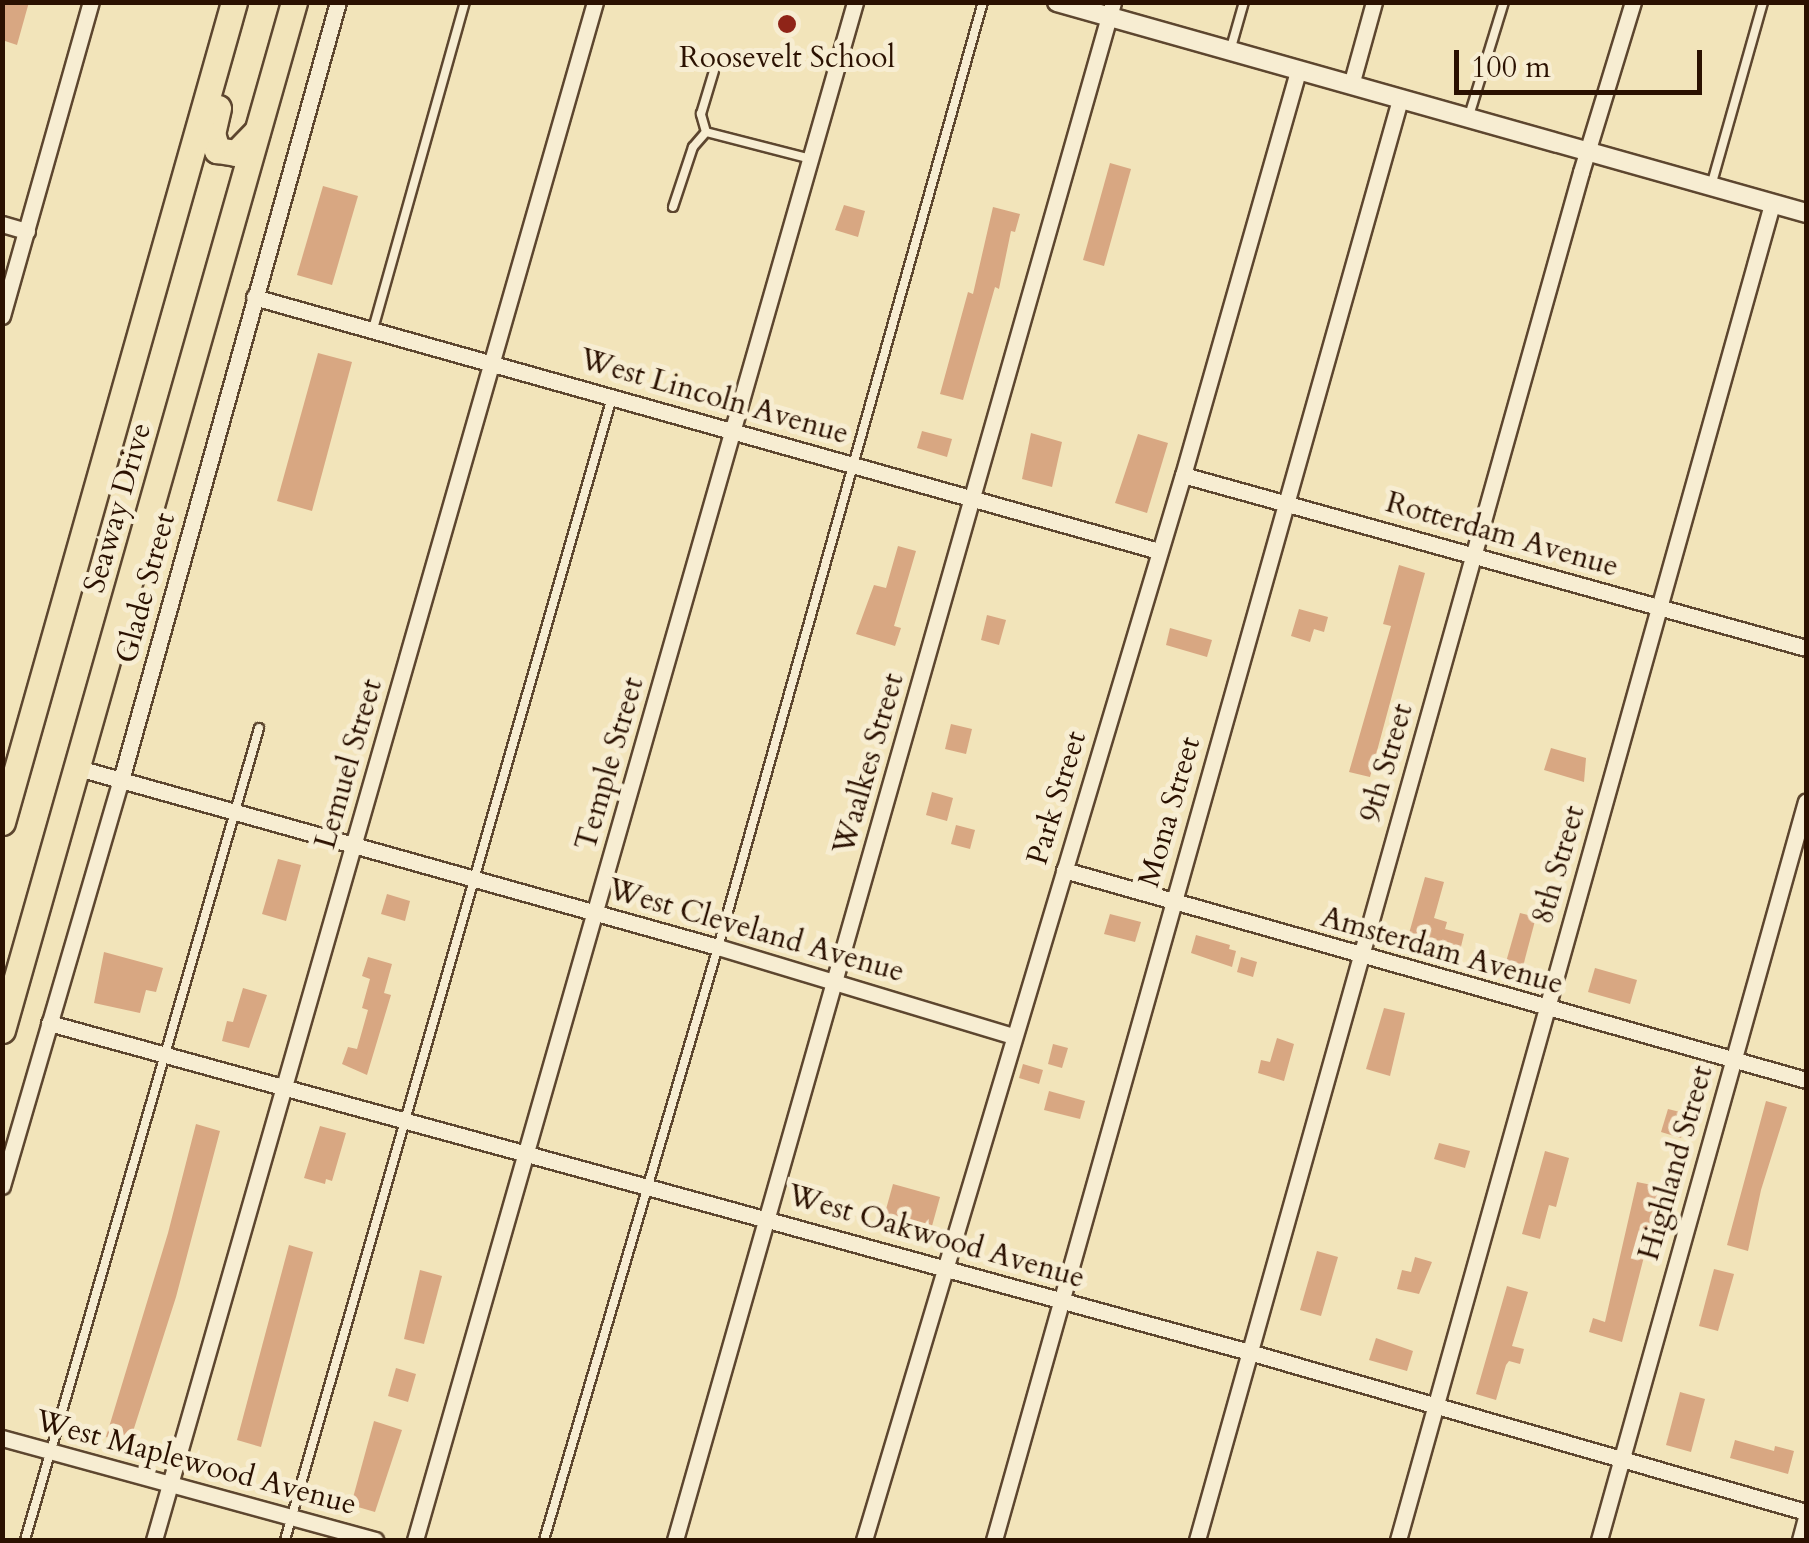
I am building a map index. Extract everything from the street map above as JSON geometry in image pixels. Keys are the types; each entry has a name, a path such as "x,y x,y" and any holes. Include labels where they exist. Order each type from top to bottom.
{"highway":[{"name":"Seaway Drive","path":"2,822 234,2"},
{"path":"248,2 212,141 226,155 236,153 258,130"},
{"name":"Seaway Drive","path":"2,1030 291,2"}],"street":[{"path":"2,316 91,2"},
{"name":"Glade Street","path":"2,1186 121,780 338,2"},
{"name":"Lemuel Street","path":"154,1540 595,2"},
{"name":"Temple Street","path":"415,1540 855,2"},
{"path":"1057,2 1111,10 1230,51 1806,213"},
{"path":"1351,86 1374,2"},
{"name":"9th Street","path":"1197,1540 1633,2"},
{"name":"Waalkes Street","path":"675,1540 1111,10"},
{"name":"Park Street","path":"864,1540 1183,475 1298,70"},
{"name":"Mona Street","path":"994,1540 1400,99"},
{"name":"8th Street","path":"1398,1540 1772,204"},
{"path":"2,224 26,231"},
{"name":"West Lincoln Avenue","path":"254,296 1159,552"},
{"name":"Rotterdam Avenue","path":"1183,475 1806,648"},
{"name":"West Cleveland Avenue","path":"78,768 718,946 1013,1036"},
{"name":"Highland Street","path":"1599,1540 1806,801"},
{"name":"Amsterdam Avenue","path":"1064,870 1806,1080"},
{"name":"West Oakwood Avenue","path":"49,1022 1250,1352 1806,1515"},
{"name":"West Maplewood Avenue","path":"2,1438 375,1540"},
{"path":"1800,1540 1806,1515"}],"lane":[{"path":"373,329 466,2"},
{"path":"544,1540 718,946 983,2"},
{"path":"1230,51 1244,2"},
{"path":"1468,119 1504,2"},
{"path":"1710,186 1763,2"},
{"path":"706,132 701,114 714,71"},
{"path":"706,132 812,159"},
{"path":"674,207 693,147 706,132"},
{"path":"285,1540 612,397"},
{"path":"25,1540 258,728"}],"building":[{"path":"2,2 29,2 17,45 2,40"},
{"path":"1110,163 1131,169 1104,266 1083,260"},
{"path":"323,186 358,196 332,285 297,275"},
{"path":"844,205 865,211 858,237 835,230"},
{"path":"993,207 1020,214 1015,232 1011,231 999,289 995,287 963,400 940,394 968,292 973,294"},
{"path":"318,353 352,362 312,511 277,501"},
{"path":"922,431 952,439 947,457 917,448"},
{"path":"1031,433 1062,442 1052,487 1022,479"},
{"path":"1138,434 1168,443 1147,513 1115,503"},
{"path":"898,546 916,551 894,626 901,628 895,646 856,634 874,585 886,588"},
{"path":"1399,565 1425,573 1370,777 1349,772 1391,626 1383,624"},
{"path":"1299,609 1328,617 1324,632 1314,629 1310,642 1291,636"},
{"path":"987,615 1006,620 999,645 981,640"},
{"path":"1170,628 1212,640 1207,657 1166,645"},
{"path":"951,724 972,729 966,754 945,749"},
{"path":"1551,748 1586,758 1584,782 1544,770"},
{"path":"932,792 953,798 947,821 926,815"},
{"path":"956,825 975,830 970,849 951,844"},
{"path":"278,859 301,865 286,921 262,914"},
{"path":"1425,877 1444,882 1434,918 1447,922 1445,929 1464,934 1460,951 1408,937"},
{"path":"387,894 410,901 405,921 381,914"},
{"path":"1520,913 1536,917 1521,974 1504,969"},
{"path":"1110,914 1141,922 1135,942 1104,934"},
{"path":"1196,935 1230,945 1229,949 1236,951 1232,967 1191,953"},
{"path":"104,952 163,968 156,992 146,990 140,1013 94,1003"},
{"path":"368,957 392,964 384,993 391,995 367,1075 342,1064 348,1047 357,1049 368,1010 362,1008 370,979 362,976"},
{"path":"1241,957 1257,962 1253,977 1237,972"},
{"path":"1595,968 1637,980 1630,1004 1588,992"},
{"path":"243,988 267,995 249,1048 222,1041 227,1021 233,1022"},
{"path":"1384,1008 1405,1013 1390,1076 1366,1069"},
{"path":"1277,1038 1294,1044 1284,1081 1258,1073 1261,1060 1270,1062"},
{"path":"1053,1044 1068,1048 1062,1068 1048,1064"},
{"path":"1023,1064 1043,1070 1039,1084 1019,1078"},
{"path":"1049,1091 1085,1101 1080,1119 1044,1110"},
{"path":"1766,1101 1787,1107 1761,1190 1748,1251 1727,1245"},
{"path":"1668,1109 1688,1114 1681,1138 1661,1132"},
{"path":"196,1124 220,1131 176,1297 129,1444 106,1437 168,1233"},
{"path":"320,1126 346,1133 332,1181 326,1179 325,1184 304,1178"},
{"path":"1439,1143 1470,1151 1465,1168 1434,1159"},
{"path":"1545,1151 1569,1158 1556,1207 1549,1205 1540,1239 1522,1234"},
{"path":"1637,1182 1662,1187 1622,1342 1589,1332 1593,1318 1605,1322"},
{"path":"893,1184 940,1197 932,1226 885,1213"},
{"path":"289,1245 313,1252 261,1447 237,1440"},
{"path":"1317,1251 1338,1257 1321,1316 1300,1310"},
{"path":"1415,1257 1432,1262 1419,1294 1397,1289 1402,1270 1411,1272"},
{"path":"1714,1269 1734,1274 1718,1331 1699,1326"},
{"path":"420,1270 442,1276 424,1344 404,1339"},
{"path":"1507,1286 1528,1292 1512,1346 1524,1349 1520,1364 1509,1361 1506,1365 1496,1400 1476,1394"},
{"path":"1376,1338 1413,1351 1407,1371 1369,1360"},
{"path":"396,1368 416,1374 408,1402 388,1396"},
{"path":"1680,1392 1705,1399 1691,1452 1666,1445"},
{"path":"374,1421 402,1430 375,1512 351,1505"},
{"path":"1735,1440 1774,1451 1775,1446 1794,1451 1788,1474 1730,1458"}],"place":[{"name":"Roosevelt School","path":"787,24"}]}
